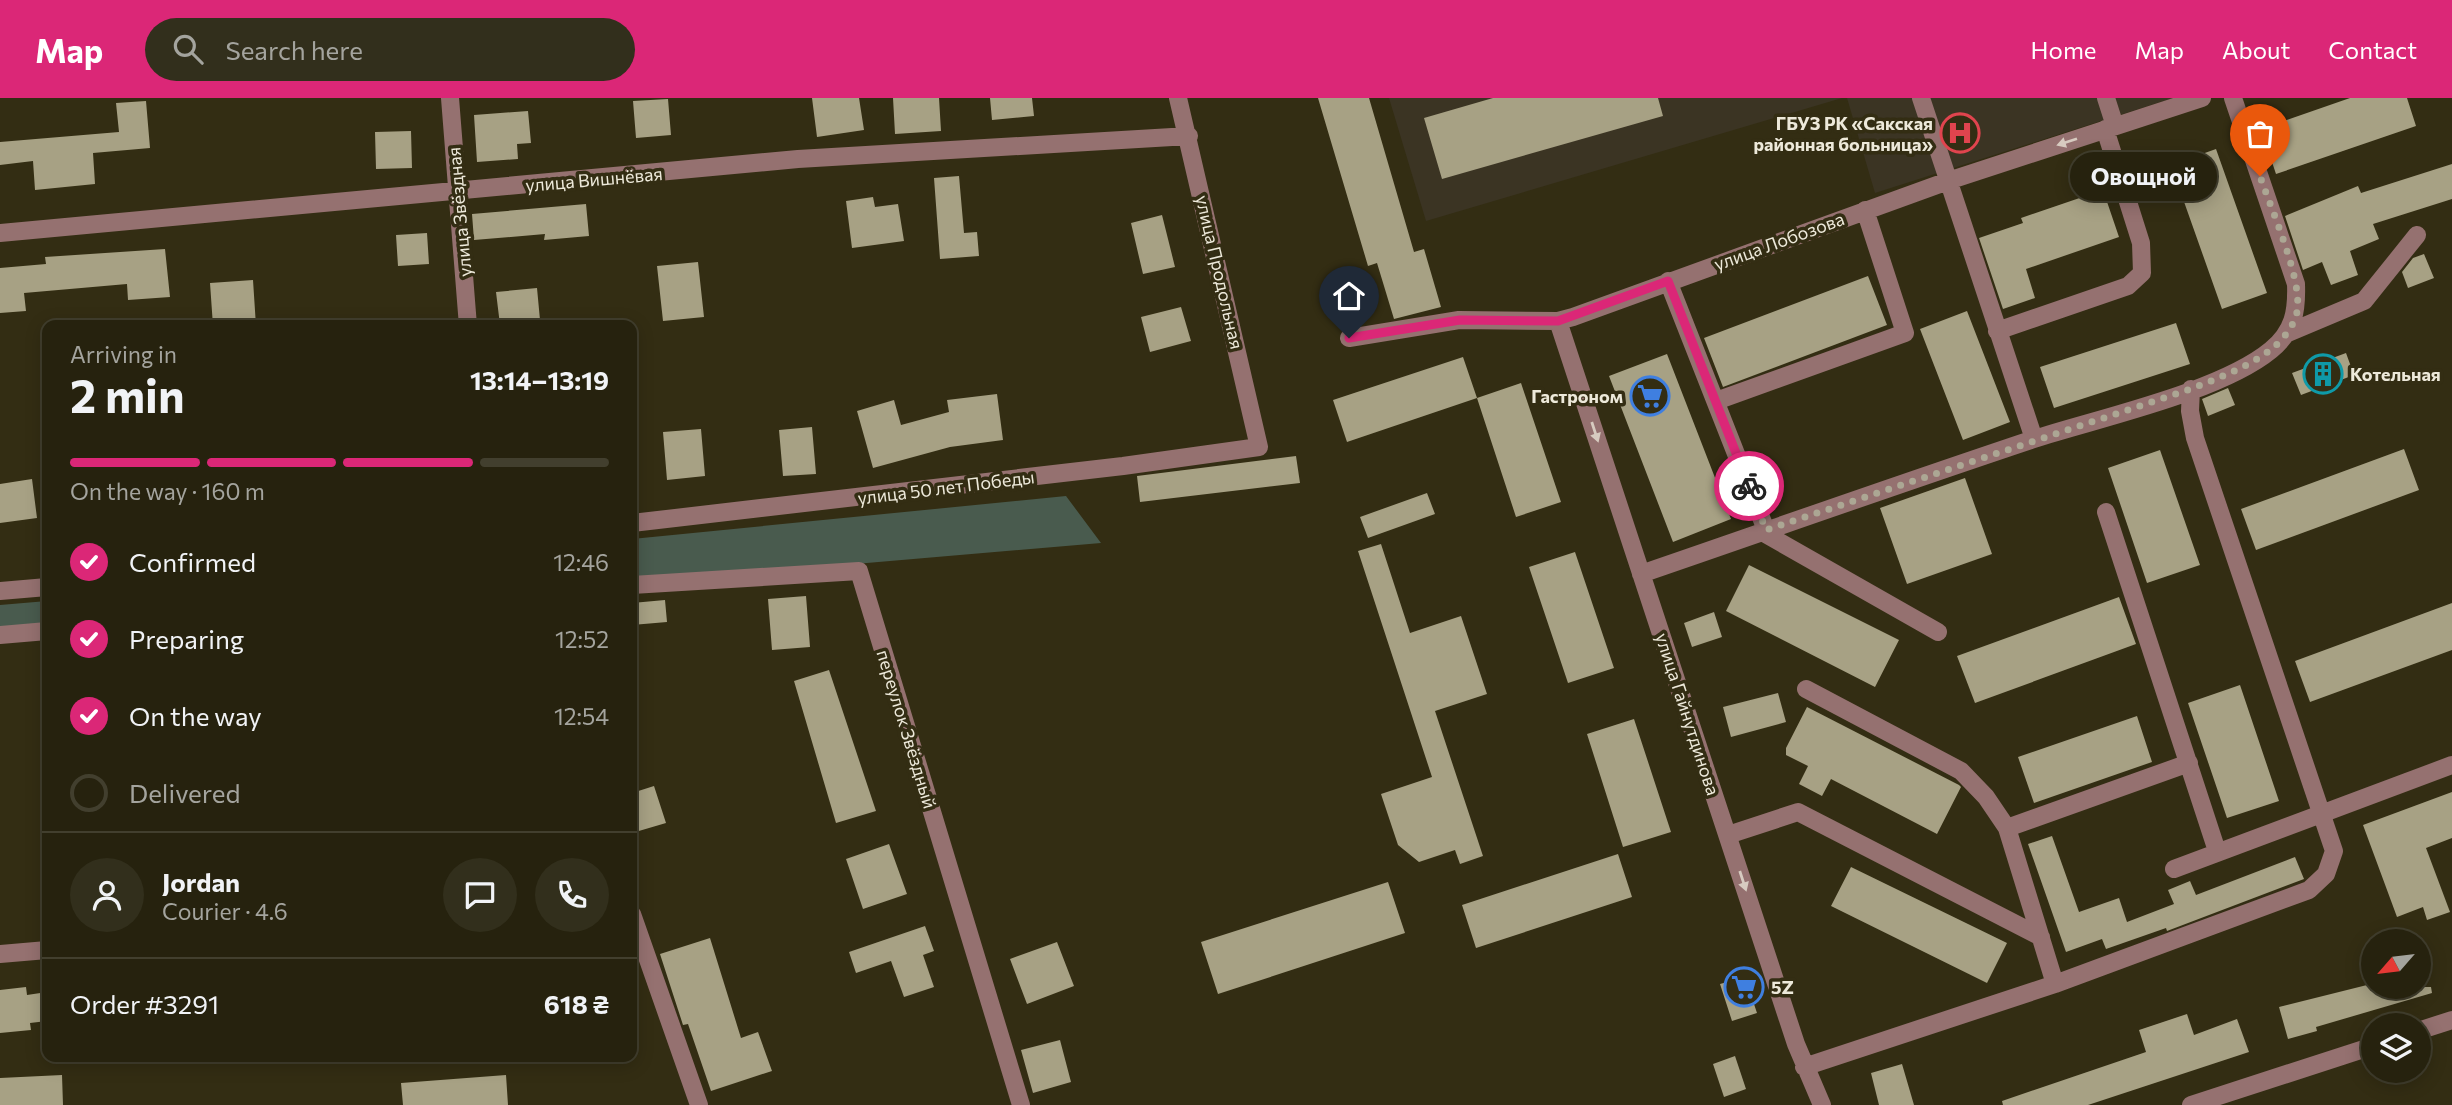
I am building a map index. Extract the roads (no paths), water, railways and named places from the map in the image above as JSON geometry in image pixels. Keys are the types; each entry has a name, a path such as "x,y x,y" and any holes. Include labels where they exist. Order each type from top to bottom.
{"street":[{"name":"улица Звёздная","path":"450,98 468,320"},
{"name":"улица Продольная","path":"1178,98 1189,136 1259,447"},
{"path":"1921,98 2034,439"},
{"path":"1997,331 2128,286 2142,273 2141,243 2110,128 2106,98"},
{"name":"улица Лобозова","path":"1349,338 1460,320 1552,321 1948,181 2202,98"},
{"path":"1641,574 2034,439 2191,389 2239,369 2271,350 2288,333 2297,312 2296,284 2233,98"},
{"name":"улица Вишнёвая","path":"0,233 798,159 1189,136"},
{"path":"1716,401 1905,333 1865,210"},
{"path":"2288,333 2364,301 2417,235"},
{"path":"1668,281 1764,531 1938,632"},
{"name":"улица Гайнутдинова","path":"1552,321 1641,574 1804,1067 1822,1105"},
{"path":"1804,1067 2055,984 2309,890 2326,874 2334,850 2195,438 2190,411 2191,389"},
{"name":"улица 50 лет Победы","path":"637,522 1123,466 1259,447"},
{"path":"2106,513 2217,851"},
{"name":"переулок Звёздный","path":"637,585 859,571 1021,1105"},
{"path":"0,591 42,587"},
{"path":"0,635 42,631"},
{"path":"1806,689 1961,771 1986,797 2007,828 2055,984"},
{"path":"2007,828 2189,763"},
{"path":"2174,869 2323,811 2452,765"},
{"path":"1728,835 1798,812 2041,937"},
{"path":"637,928 699,1105"},
{"path":"0,954 42,950"},
{"path":"2431,1027 2452,1020"},
{"path":"2191,1105 2361,1050"}],"place":[{"name":"ГБУЗ РК «Сакская районная больница»","path":"1960,133"},
{"name":"Овощной","path":"2260,176"},
{"name":"Котельная","path":"2323,374"},
{"name":"Гастроном","path":"1650,396"},
{"name":"5Z","path":"1744,987"}]}
